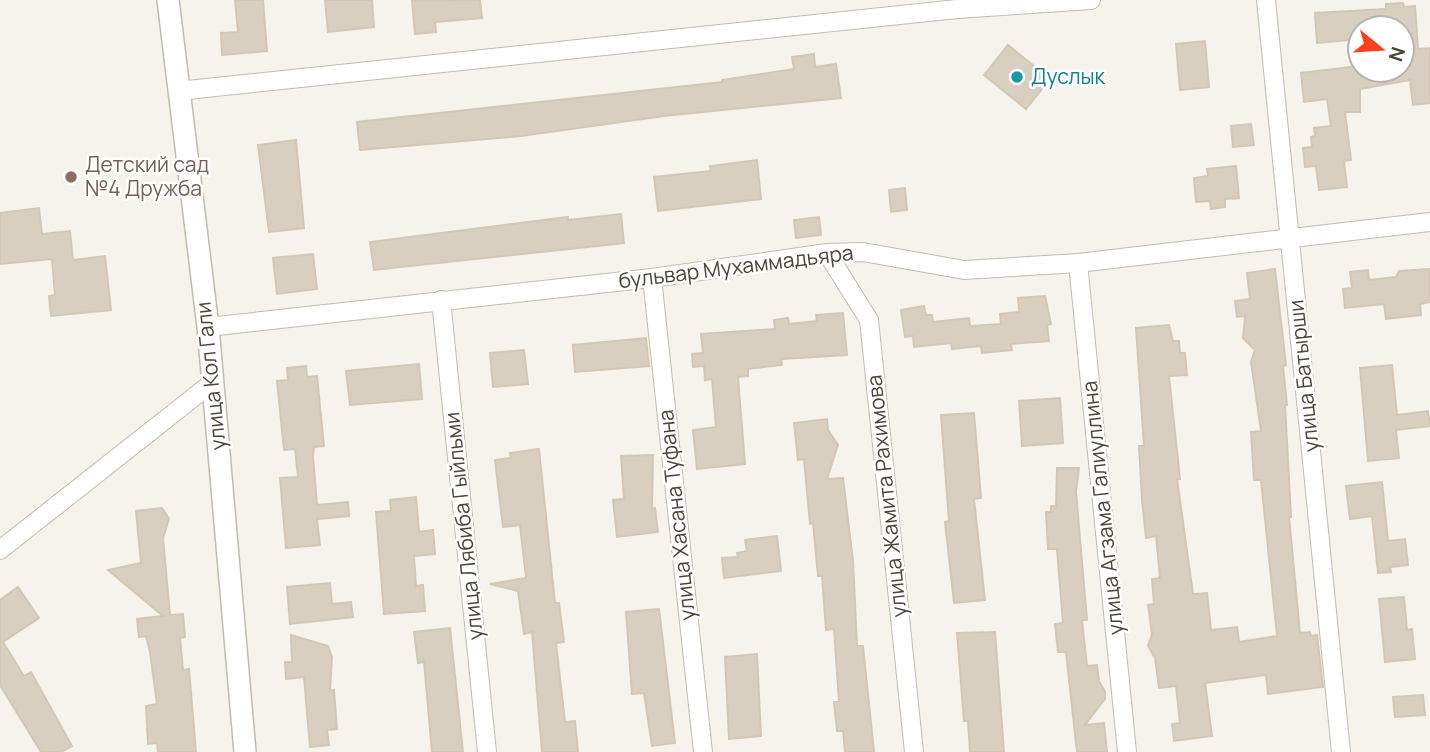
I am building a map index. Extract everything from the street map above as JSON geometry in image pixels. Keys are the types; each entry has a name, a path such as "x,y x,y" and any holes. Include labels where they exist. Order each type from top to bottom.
{"street":[{"name":"улица Кол Гали","path":"168,0 214,382 246,752"},
{"path":"178,91 957,5 1091,0"},
{"name":"улица Батырши","path":"1266,0 1341,752"},
{"name":"бульвар Мухаммадьяра","path":"208,327 652,278 827,253 863,252 964,270 1078,263 1430,222"},
{"name":"улица Жамита Рахимова","path":"827,253 869,320 914,752"},
{"name":"улица Агзама Галиуллина","path":"1078,263 1127,752"},
{"name":"улица Хасана Туфана","path":"652,278 703,752"},
{"name":"улица Лябиба Гыйльми","path":"441,300 487,752"},
{"path":"0,551 214,382"}],"building":[{"path":"235,0 263,0 267,51 222,55 221,33 238,32"},
{"path":"325,0 372,0 374,27 328,32"},
{"path":"480,0 482,18 435,22 436,32 415,34 412,1"},
{"path":"1403,3 1404,7 1415,6 1416,14 1346,14 1346,40 1317,43 1315,13 1386,9 1386,4"},
{"path":"1416,20 1418,49 1430,48 1430,103 1413,105 1410,84 1416,84"},
{"path":"1205,41 1209,87 1180,90 1176,44"},
{"name":"Дуслык","path":"1008,45 1050,79 1026,109 984,75"},
{"path":"814,54 815,67 836,64 841,98 664,116 521,136 360,150 357,122 722,82 794,69 792,57"},
{"path":"1346,68 1346,84 1388,84 1360,89 1360,112 1345,112 1351,160 1344,161 1347,187 1319,190 1316,166 1305,167 1303,148 1312,147 1314,128 1331,126 1327,99 1304,102 1301,73"},
{"path":"1251,124 1254,145 1233,147 1231,126"},
{"path":"296,140 304,228 269,232 258,145"},
{"path":"757,160 761,199 658,211 654,177 711,171 710,166"},
{"path":"1236,166 1239,198 1225,199 1225,207 1211,209 1210,201 1196,202 1194,178 1208,176 1207,169"},
{"path":"905,188 907,210 891,212 889,190"},
{"path":"39,208 42,234 70,231 73,260 105,256 111,310 51,316 49,296 55,295 52,259 0,264 0,213"},
{"path":"621,214 624,243 374,270 370,242 568,217 568,220"},
{"path":"819,217 821,235 796,238 794,220"},
{"path":"313,254 317,289 277,294 273,258"},
{"path":"1275,269 1286,365 1283,366 1287,405 1289,517 1300,633 1310,632 1311,636 1317,635 1323,687 1268,694 1266,675 1205,683 1212,736 1174,741 1172,724 1180,723 1176,686 1159,688 1155,658 1148,646 1152,634 1148,605 1154,604 1152,579 1160,578 1156,536 1146,538 1142,500 1139,446 1144,446 1136,328 1169,325 1173,341 1179,341 1180,353 1185,353 1187,375 1169,376 1180,479 1177,479 1193,594 1207,593 1211,630 1237,627 1239,642 1277,636 1261,480 1254,480 1251,432 1261,431 1251,362 1255,350 1243,338 1245,316 1237,317 1235,301 1250,299 1247,273"},
{"path":"1430,269 1430,302 1420,304 1421,315 1386,319 1384,304 1345,308 1343,289 1352,288 1350,272 1368,270 1369,280 1396,277 1399,271"},
{"path":"1045,296 1051,324 1047,325 1049,341 1011,344 1012,350 982,353 981,346 952,349 951,343 914,347 913,336 905,337 901,310 924,306 926,315 932,315 933,322 969,318 970,326 1001,324 1000,314 1019,312 1018,298"},
{"path":"843,313 847,355 781,359 782,365 748,369 748,376 738,377 745,464 697,469 693,430 716,427 712,379 705,380 704,366 693,367 692,354 703,353 701,334 775,329 774,320 788,318 789,324 817,321 816,315"},
{"path":"646,338 649,366 575,372 573,345"},
{"path":"524,350 528,384 493,387 490,353"},
{"path":"419,364 422,399 350,405 346,371"},
{"path":"1392,365 1397,415 1428,411 1430,426 1396,430 1399,458 1368,461 1360,368"},
{"path":"306,366 307,377 317,376 324,446 314,447 317,505 348,502 349,516 317,519 320,545 286,548 280,478 298,477 295,449 284,450 277,381 288,380 287,368"},
{"path":"1060,398 1063,443 1022,446 1019,401"},
{"path":"974,413 981,498 974,499 985,600 954,603 945,522 949,521 941,415"},
{"path":"827,419 828,430 838,445 827,479 843,478 853,561 857,646 863,646 874,752 845,752 843,731 837,731 834,702 839,702 834,629 826,630 822,576 818,576 813,523 810,524 804,459 798,460 794,423"},
{"path":"539,449 555,603 559,603 564,642 556,643 565,722 575,721 578,752 542,752 532,632 524,634 518,591 490,584 526,578 520,525 503,527 495,460 511,458 510,453"},
{"path":"653,455 652,509 655,508 658,532 617,537 613,500 624,499 621,456"},
{"path":"1057,468 1079,468 1076,492 1087,620 1082,620 1087,666 1097,665 1099,681 1105,692 1105,699 1085,725 1104,723 1107,752 1077,752 1066,652 1058,652 1055,624 1063,623 1057,549 1048,549 1046,512 1051,512 1051,506 1056,506"},
{"path":"1382,482 1388,541 1405,539 1408,565 1390,567 1391,572 1378,573 1372,516 1350,519 1346,486"},
{"path":"416,497 419,532 433,530 435,554 414,556 416,586 423,585 425,611 384,614 376,512 391,511 390,500"},
{"path":"162,508 169,519 163,538 170,615 183,614 185,637 180,638 183,670 189,669 196,752 158,752 157,743 148,744 146,706 157,704 150,652 146,636 139,637 137,619 163,616 108,570 141,563 136,511"},
{"path":"777,536 781,571 724,578 722,558 738,557 737,553 747,551 745,540"},
{"path":"330,583 332,604 351,602 353,617 290,624 287,587"},
{"path":"18,587 39,618 3,642 24,676 31,672 72,746 61,752 41,752 0,685 0,600"},
{"path":"1404,597 1407,630 1412,629 1415,659 1385,662 1379,599"},
{"path":"659,609 675,743 652,746 644,693 632,694 626,612"},
{"path":"450,628 463,752 432,752 424,662 418,663 414,632"},
{"path":"995,632 1004,752 970,752 968,721 964,721 957,633"},
{"path":"291,635 328,646 332,657 330,691 334,690 337,729 327,730 329,745 310,747 304,677 286,679 285,662 292,662"},
{"path":"757,654 761,736 729,739 725,657"},
{"path":"1423,695 1425,715 1395,717 1393,697"}],"place":[{"name":"Дуслык","path":"1017,77"},
{"name":"Детский сад №4 Дружба","path":"71,177"}]}
